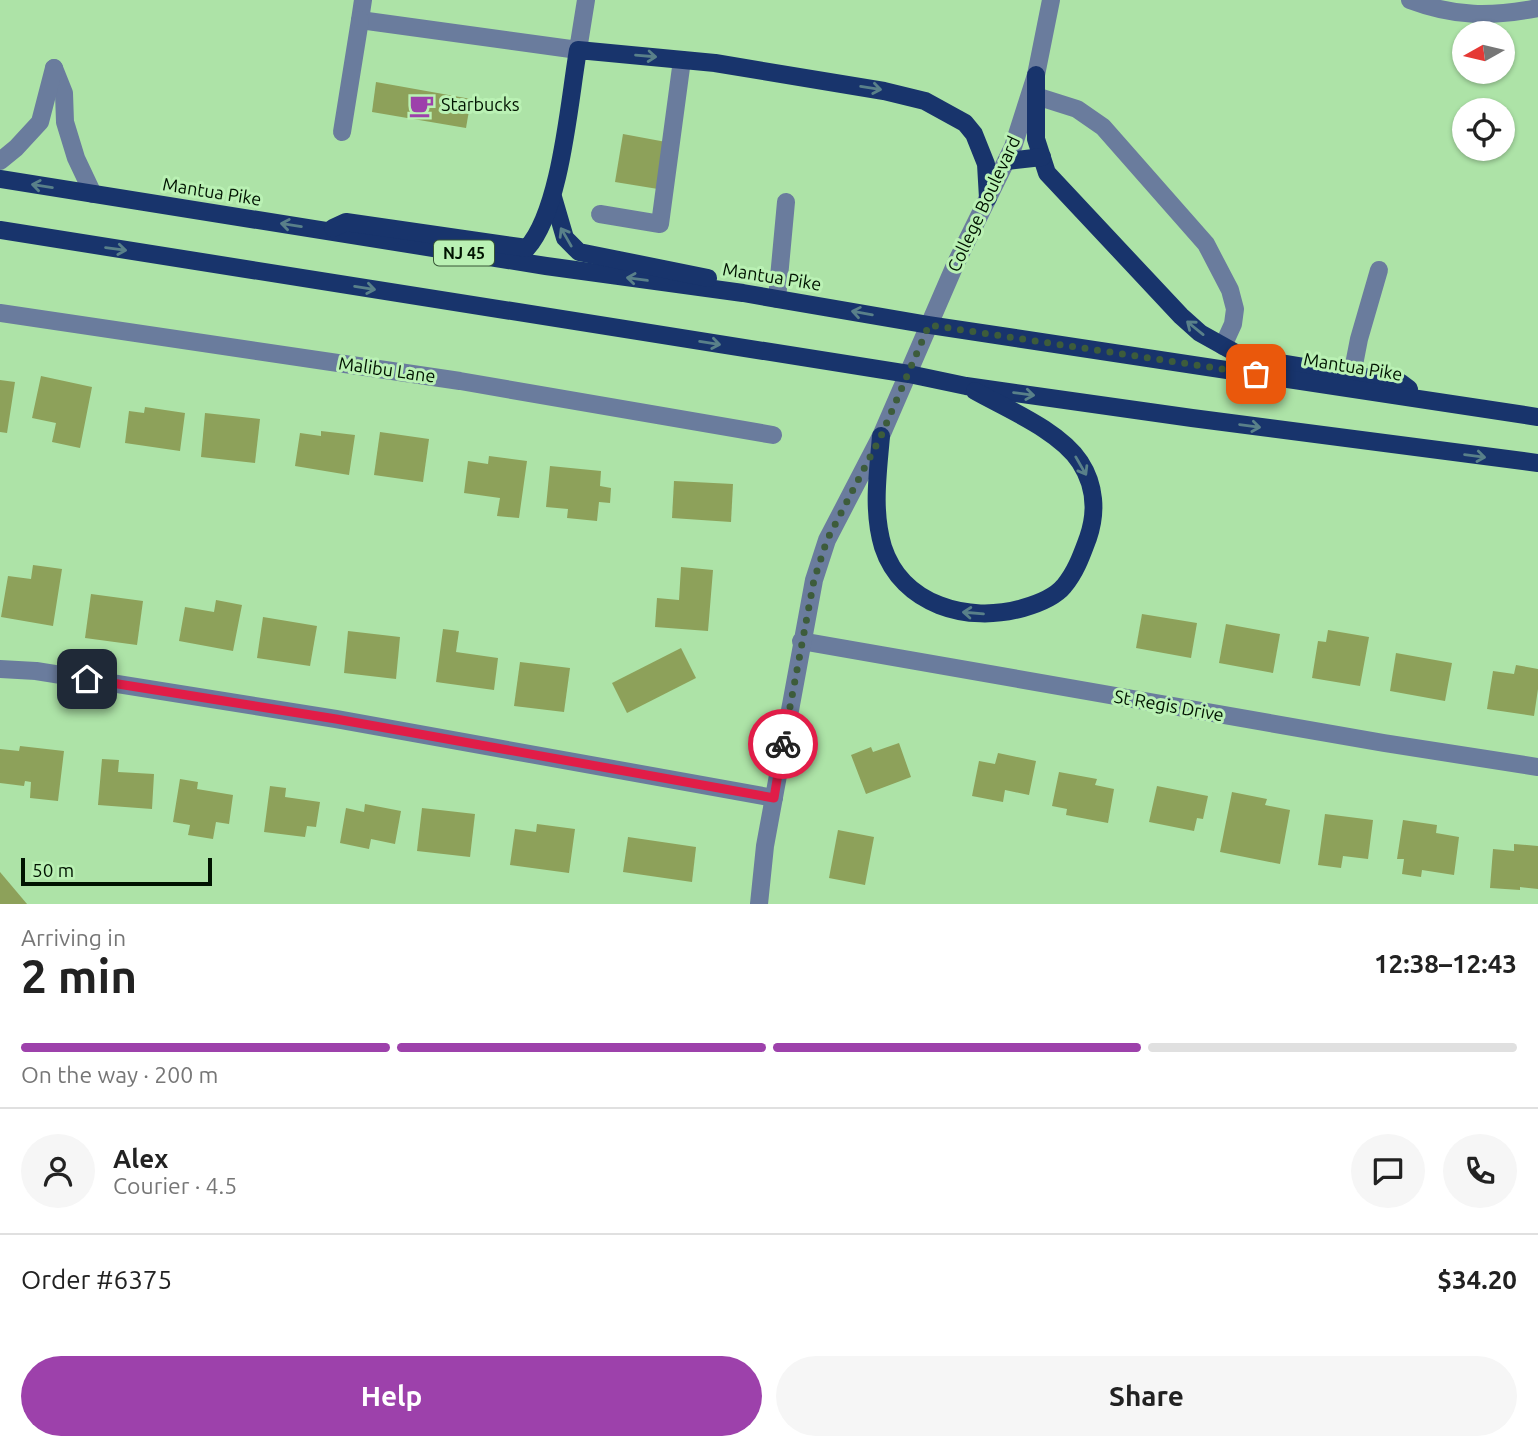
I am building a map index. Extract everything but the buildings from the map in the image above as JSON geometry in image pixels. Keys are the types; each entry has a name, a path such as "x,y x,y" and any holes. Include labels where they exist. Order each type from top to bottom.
{"main road":[{"path":"327,231 346,222 527,248 535,239 553,197 578,50 715,63 884,91 925,101 965,123 974,134 986,164 988,198"},
{"path":"1036,75 1036,139 1047,173 1200,333 1243,356 1401,383 1420,398"},
{"path":"1007,160 1042,157"},
{"name":"Mantua Pike","path":"0,179 546,266 743,293 929,325 1538,417"},
{"path":"553,197 565,238 579,252 709,278 743,293"},
{"path":"0,230 909,374 966,386 1538,463"},
{"path":"881,436 876,517 883,548 895,573 921,598 949,610 980,614 1011,611 1038,604 1064,587 1080,561 1093,520 1092,490 1081,463 1072,451 1051,434 966,386"}],"street":[{"path":"342,132 362,0"},
{"path":"360,20 578,50 586,0"},
{"name":"College Boulevard","path":"909,374 929,325 1007,160 1036,75 1051,0"},
{"path":"1410,0 1437,10 1480,15 1538,8"},
{"path":"600,214 660,224 682,60"},
{"path":"0,162 40,122 54,68 64,93 65,122 76,158 93,194"},
{"path":"1036,96 1077,109 1103,127 1206,244 1230,290 1235,309 1233,324 1223,345"},
{"path":"777,299 786,202"},
{"path":"1352,375 1359,339 1379,271"},
{"name":"Malibu Lane","path":"0,313 460,381 773,435"},
{"path":"759,904 765,846 814,580 827,540 881,436 909,374"},
{"name":"St Regis Drive","path":"801,641 1538,768"},
{"path":"0,669 36,671 336,719 774,798"}],"way so far":[{"path":"783,744 814,580 827,540 881,436 929,325 1256,374"}],"place":[{"name":"Starbucks","path":"421,105"}],"route":[{"path":"87,679 336,719 774,798 783,744"}]}
